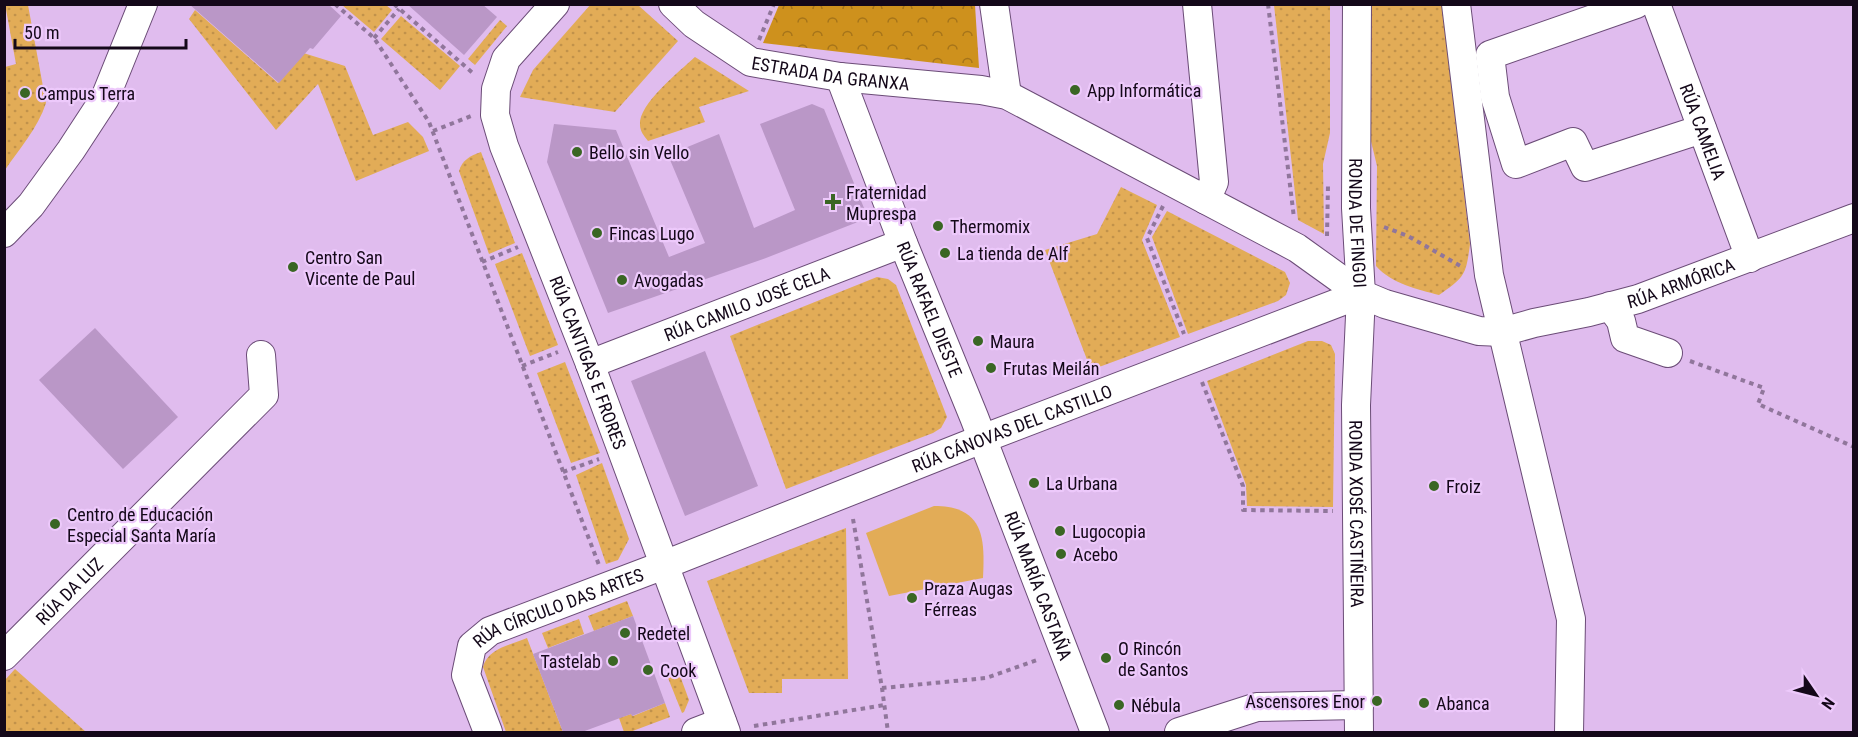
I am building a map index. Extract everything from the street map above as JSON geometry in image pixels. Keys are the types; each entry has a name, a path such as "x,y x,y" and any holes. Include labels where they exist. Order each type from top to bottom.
{"street":[{"path":"4,233 30,205 105,98 142,4"},
{"name":"RÚA CANTIGAS E FRORES","path":"555,4 506,59 496,89 495,115 504,146 590,364 724,727"},
{"name":"ESTRADA DA GRANXA","path":"673,4 694,24 751,62 840,77 981,90 1008,95 1297,248 1361,294"},
{"path":"994,4 1008,95"},
{"path":"1197,4 1214,182 1206,200"},
{"name":"RONDA DE FINGOI","path":"1358,4 1356,208 1361,294 1385,304 1479,331 1502,332"},
{"path":"1456,4 1489,275 1571,619 1569,732"},
{"path":"1636,4 1490,55 1495,97 1516,164 1573,142 1585,167 1702,129"},
{"name":"RÚA CAMELIA","path":"1656,4 1750,258"},
{"name":"RÚA RAFAEL DIESTE","path":"840,77 903,243 982,439"},
{"name":"RÚA ARMÓRICA","path":"1502,332 1534,322 1638,299 1854,218"},
{"name":"RÚA CAMILO JOSÉ CELA","path":"590,364 903,243"},
{"name":"RÚA CÁNOVAS DEL CASTILLO","path":"664,565 982,439 1361,294"},
{"name":"RONDA XOSÉ CASTIÑEIRA","path":"1359,719 1356,405 1361,294"},
{"path":"1610,306 1620,321 1625,338 1668,353"},
{"name":"RÚA DA LUZ","path":"4,656 264,395 261,356"},
{"name":"RÚA MARÍA CASTAÑA","path":"982,439 1095,732"},
{"name":"RÚA CÍRCULO DAS ARTES","path":"488,732 466,675 472,646 490,631 664,565"},
{"path":"1179,732 1257,706 1359,719"},
{"path":"696,732 724,727"}],"path":[{"path":"335,4 374,38 433,131 607,587"},
{"path":"394,4 476,76"},
{"path":"756,47 774,4"},
{"path":"1268,4 1295,224"},
{"path":"374,38 399,9"},
{"path":"433,131 476,114"},
{"path":"1175,184 1147,238 1186,339"},
{"path":"1384,227 1408,236 1466,269"},
{"path":"482,262 524,245"},
{"path":"522,366 565,350"},
{"path":"1668,353 1764,388 1758,404 1854,447"},
{"path":"1201,378 1243,486 1243,510 1337,512"},
{"path":"563,472 604,457"},
{"path":"853,519 888,732"},
{"path":"882,688 986,678 1037,660"},
{"path":"754,726 885,705"}],"shaded area":[{"name":"Campus Terra","path":"5,4 28,5 46,103 33,130 5,170 5,67 16,64"},
{"path":"591,4 638,5 678,41 615,112 520,97 533,70"},
{"path":"342,5 386,5 392,10 374,32"},
{"path":"1274,5 1330,5 1330,133 1323,164 1324,234 1298,220"},
{"path":"1370,5 1442,5 1470,244 1463,274 1439,295 1397,282 1376,266 1377,166 1370,137"},
{"path":"195,10 278,83 295,64 297,51 345,66 373,135 408,122 423,137 429,151 356,181 318,84 276,130 189,19"},
{"path":"401,16 460,66 440,90 381,39"},
{"path":"500,20 507,26 475,65 468,59"},
{"path":"695,57 749,91 699,107 705,122 648,141 640,125 646,107 661,88"},
{"path":"481,152 515,243 489,254 459,171 467,159"},
{"path":"1121,187 1157,205 1142,240 1180,337 1091,370 1045,250 1097,234"},
{"path":"1167,211 1285,272 1290,283 1286,295 1278,301 1188,334 1152,237"},
{"path":"522,253 558,345 530,356 495,264"},
{"path":"877,277 888,279 896,285 947,417 941,428 933,433 786,489 730,336"},
{"path":"1308,341 1322,341 1331,345 1335,354 1333,507 1247,506 1246,485 1207,381"},
{"path":"565,362 600,453 571,463 537,373"},
{"path":"602,463 629,539 618,560 606,564 576,475"},
{"path":"934,506 951,507 972,518 982,538 983,578 889,596 866,533"},
{"path":"846,528 848,679 782,679 782,693 749,693 707,581"},
{"path":"627,601 633,616 594,631 588,616"},
{"path":"579,619 584,634 548,648 542,633"},
{"path":"527,638 563,732 506,732 483,667 495,651"},
{"path":"15,669 86,732 5,732 5,680"},
{"path":"679,673 689,700 682,713 668,678"},
{"path":"665,703 670,717 630,732 624,732 619,718 631,714 633,716"}],"green space":[{"path":"779,5 975,5 979,68 763,43"}],"building":[{"path":"189,4 328,4 341,16 313,49 310,48 279,83"},
{"path":"407,4 482,4 497,17 464,55"},
{"path":"812,104 824,109 868,218 766,258 608,313 547,162 554,124 616,130 669,257 705,243 668,155 719,134 754,228 795,210 760,124"},
{"path":"95,328 178,417 123,469 39,380"},
{"path":"705,351 758,486 685,516 631,381"},
{"path":"633,616 665,703 582,732 563,732 533,654"}],"place":[{"name":"App Informática","path":"1075,90"},
{"name":"Campus Terra","path":"25,93"},
{"name":"Bello sin Vello","path":"577,152"},
{"name":"Fraternidad Muprespa","path":"833,202"},
{"name":"Thermomix","path":"938,226"},
{"name":"Fincas Lugo","path":"597,233"},
{"name":"La tienda de Alf","path":"945,253"},
{"name":"Centro San Vicente de Paul","path":"293,267"},
{"name":"Avogadas","path":"622,280"},
{"name":"Maura","path":"978,341"},
{"name":"Frutas Meilán","path":"991,368"},
{"name":"La Urbana","path":"1034,483"},
{"name":"Froiz","path":"1434,486"},
{"name":"Centro de Educación Especial Santa María","path":"55,524"},
{"name":"Lugocopia","path":"1060,531"},
{"name":"Acebo","path":"1061,554"},
{"name":"Praza Augas Férreas","path":"912,598"},
{"name":"Redetel","path":"625,633"},
{"name":"O Rincón de Santos","path":"1106,658"},
{"name":"Tastelab","path":"613,661"},
{"name":"Cook","path":"648,670"},
{"name":"Ascensores Enor","path":"1377,701"},
{"name":"Abanca","path":"1424,703"},
{"name":"Nébula","path":"1119,705"}]}
